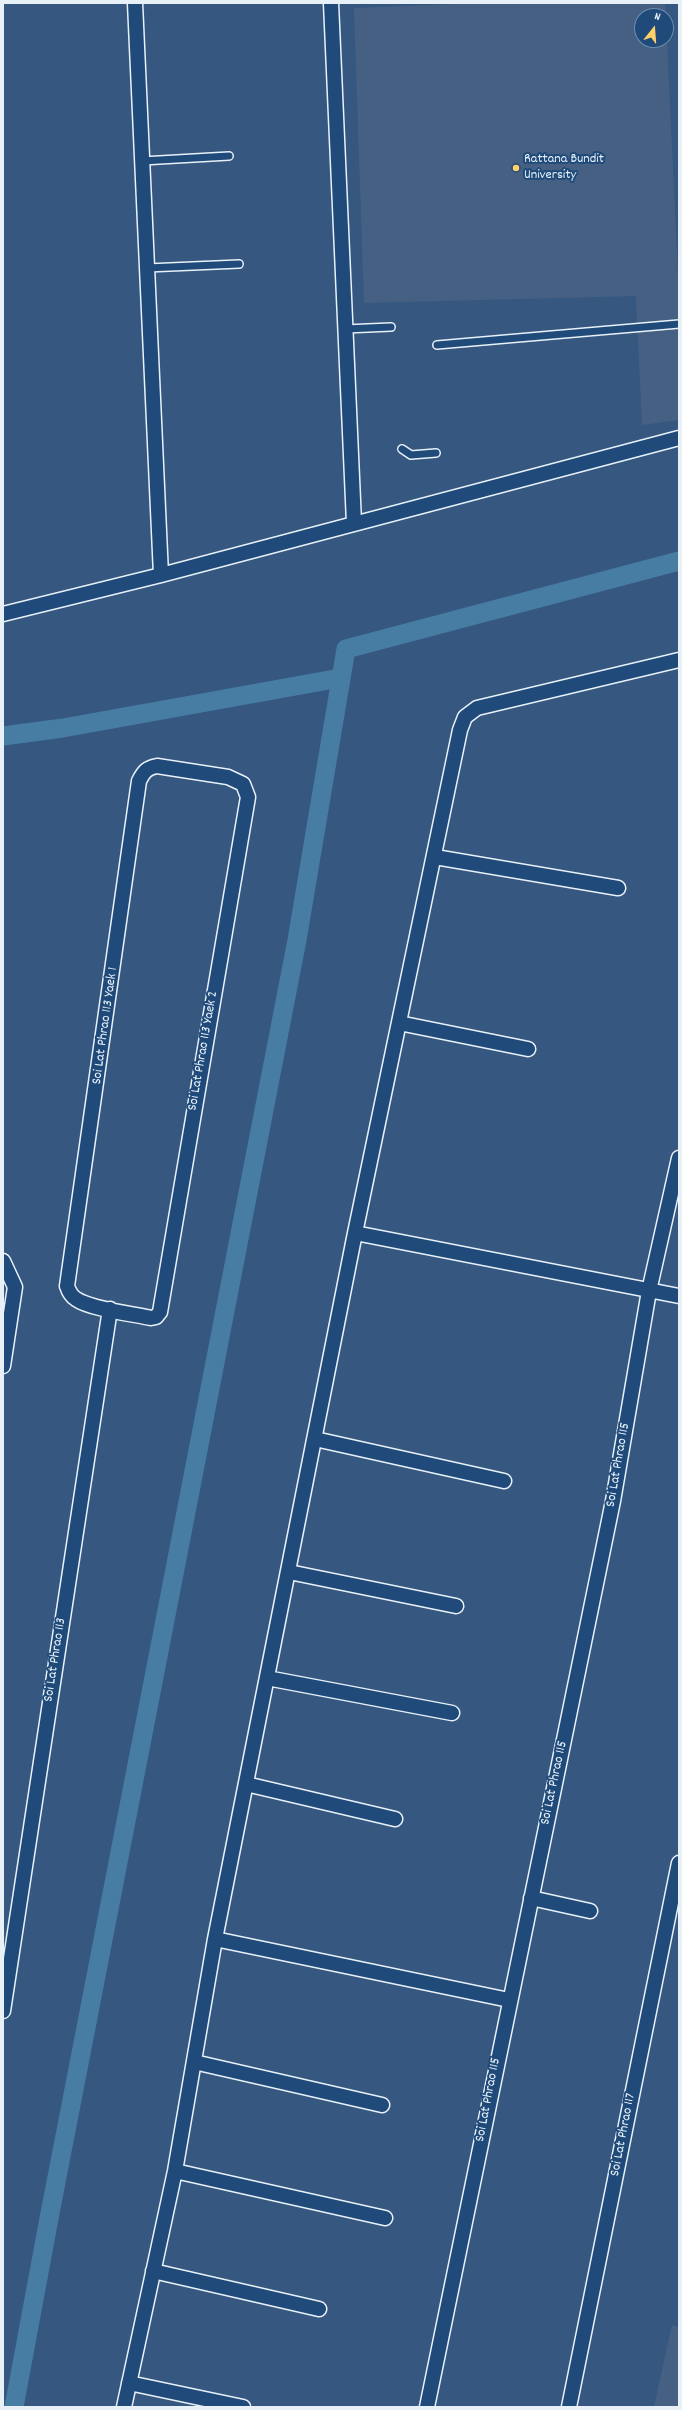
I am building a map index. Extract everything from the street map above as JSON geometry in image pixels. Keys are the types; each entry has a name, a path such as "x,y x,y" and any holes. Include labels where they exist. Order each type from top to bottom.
{"street":[{"path":"135,3 161,575"},
{"path":"331,3 354,523"},
{"path":"3,614 161,575 679,438"},
{"path":"124,2407 175,2171 215,1939 289,1572 354,1233 435,857 460,730 464,717 477,708 679,660"},
{"name":"Soi Lat Phrao 113 Yaek 1","path":"110,1310 76,1300 69,1293 67,1286 139,781 143,772 149,768 157,766 199,772"},
{"name":"Soi Lat Phrao 113 Yaek 2","path":"110,1310 151,1318 156,1317 160,1312 247,804 248,797 243,784 228,777 199,772"},
{"path":"435,857 618,888"},
{"path":"399,1023 528,1050"},
{"name":"Soi Lat Phrao 115","path":"427,2407 509,2000 613,1501 649,1291 679,1158"},
{"path":"354,1233 679,1296"},
{"path":"3,1261 15,1287 3,1366"},
{"name":"Soi Lat Phrao 113","path":"3,2011 110,1310"},
{"path":"315,1439 504,1480"},
{"path":"289,1572 456,1606"},
{"path":"267,1678 452,1713"},
{"path":"246,1784 395,1818"},
{"name":"Soi Lat Phrao 117","path":"569,2407 679,1864"},
{"path":"531,1898 590,1911"},
{"path":"215,1939 509,2000"},
{"path":"194,2062 382,2105"},
{"path":"175,2171 386,2218"},
{"path":"153,2271 319,2309"},
{"path":"129,2383 243,2407"}],"lane":[{"path":"142,161 229,156"},
{"path":"147,268 239,264"},
{"path":"437,345 679,324"},
{"path":"345,329 391,327"},
{"path":"402,449 411,455 436,453"}],"shaded area":[{"name":"Rattana Bundit University","path":"482,3 665,3 665,8 634,8 634,48 667,48 679,295 679,420 642,425 636,296 364,303 354,8"},
{"path":"672,2325 679,2327 679,2407 654,2407"}],"waterway":[{"path":"14,2407 50,2213 297,940 346,649 679,561"},
{"path":"3,736 63,728 340,678"}],"place":[{"name":"Rattana Bundit University","path":"516,168"}]}
